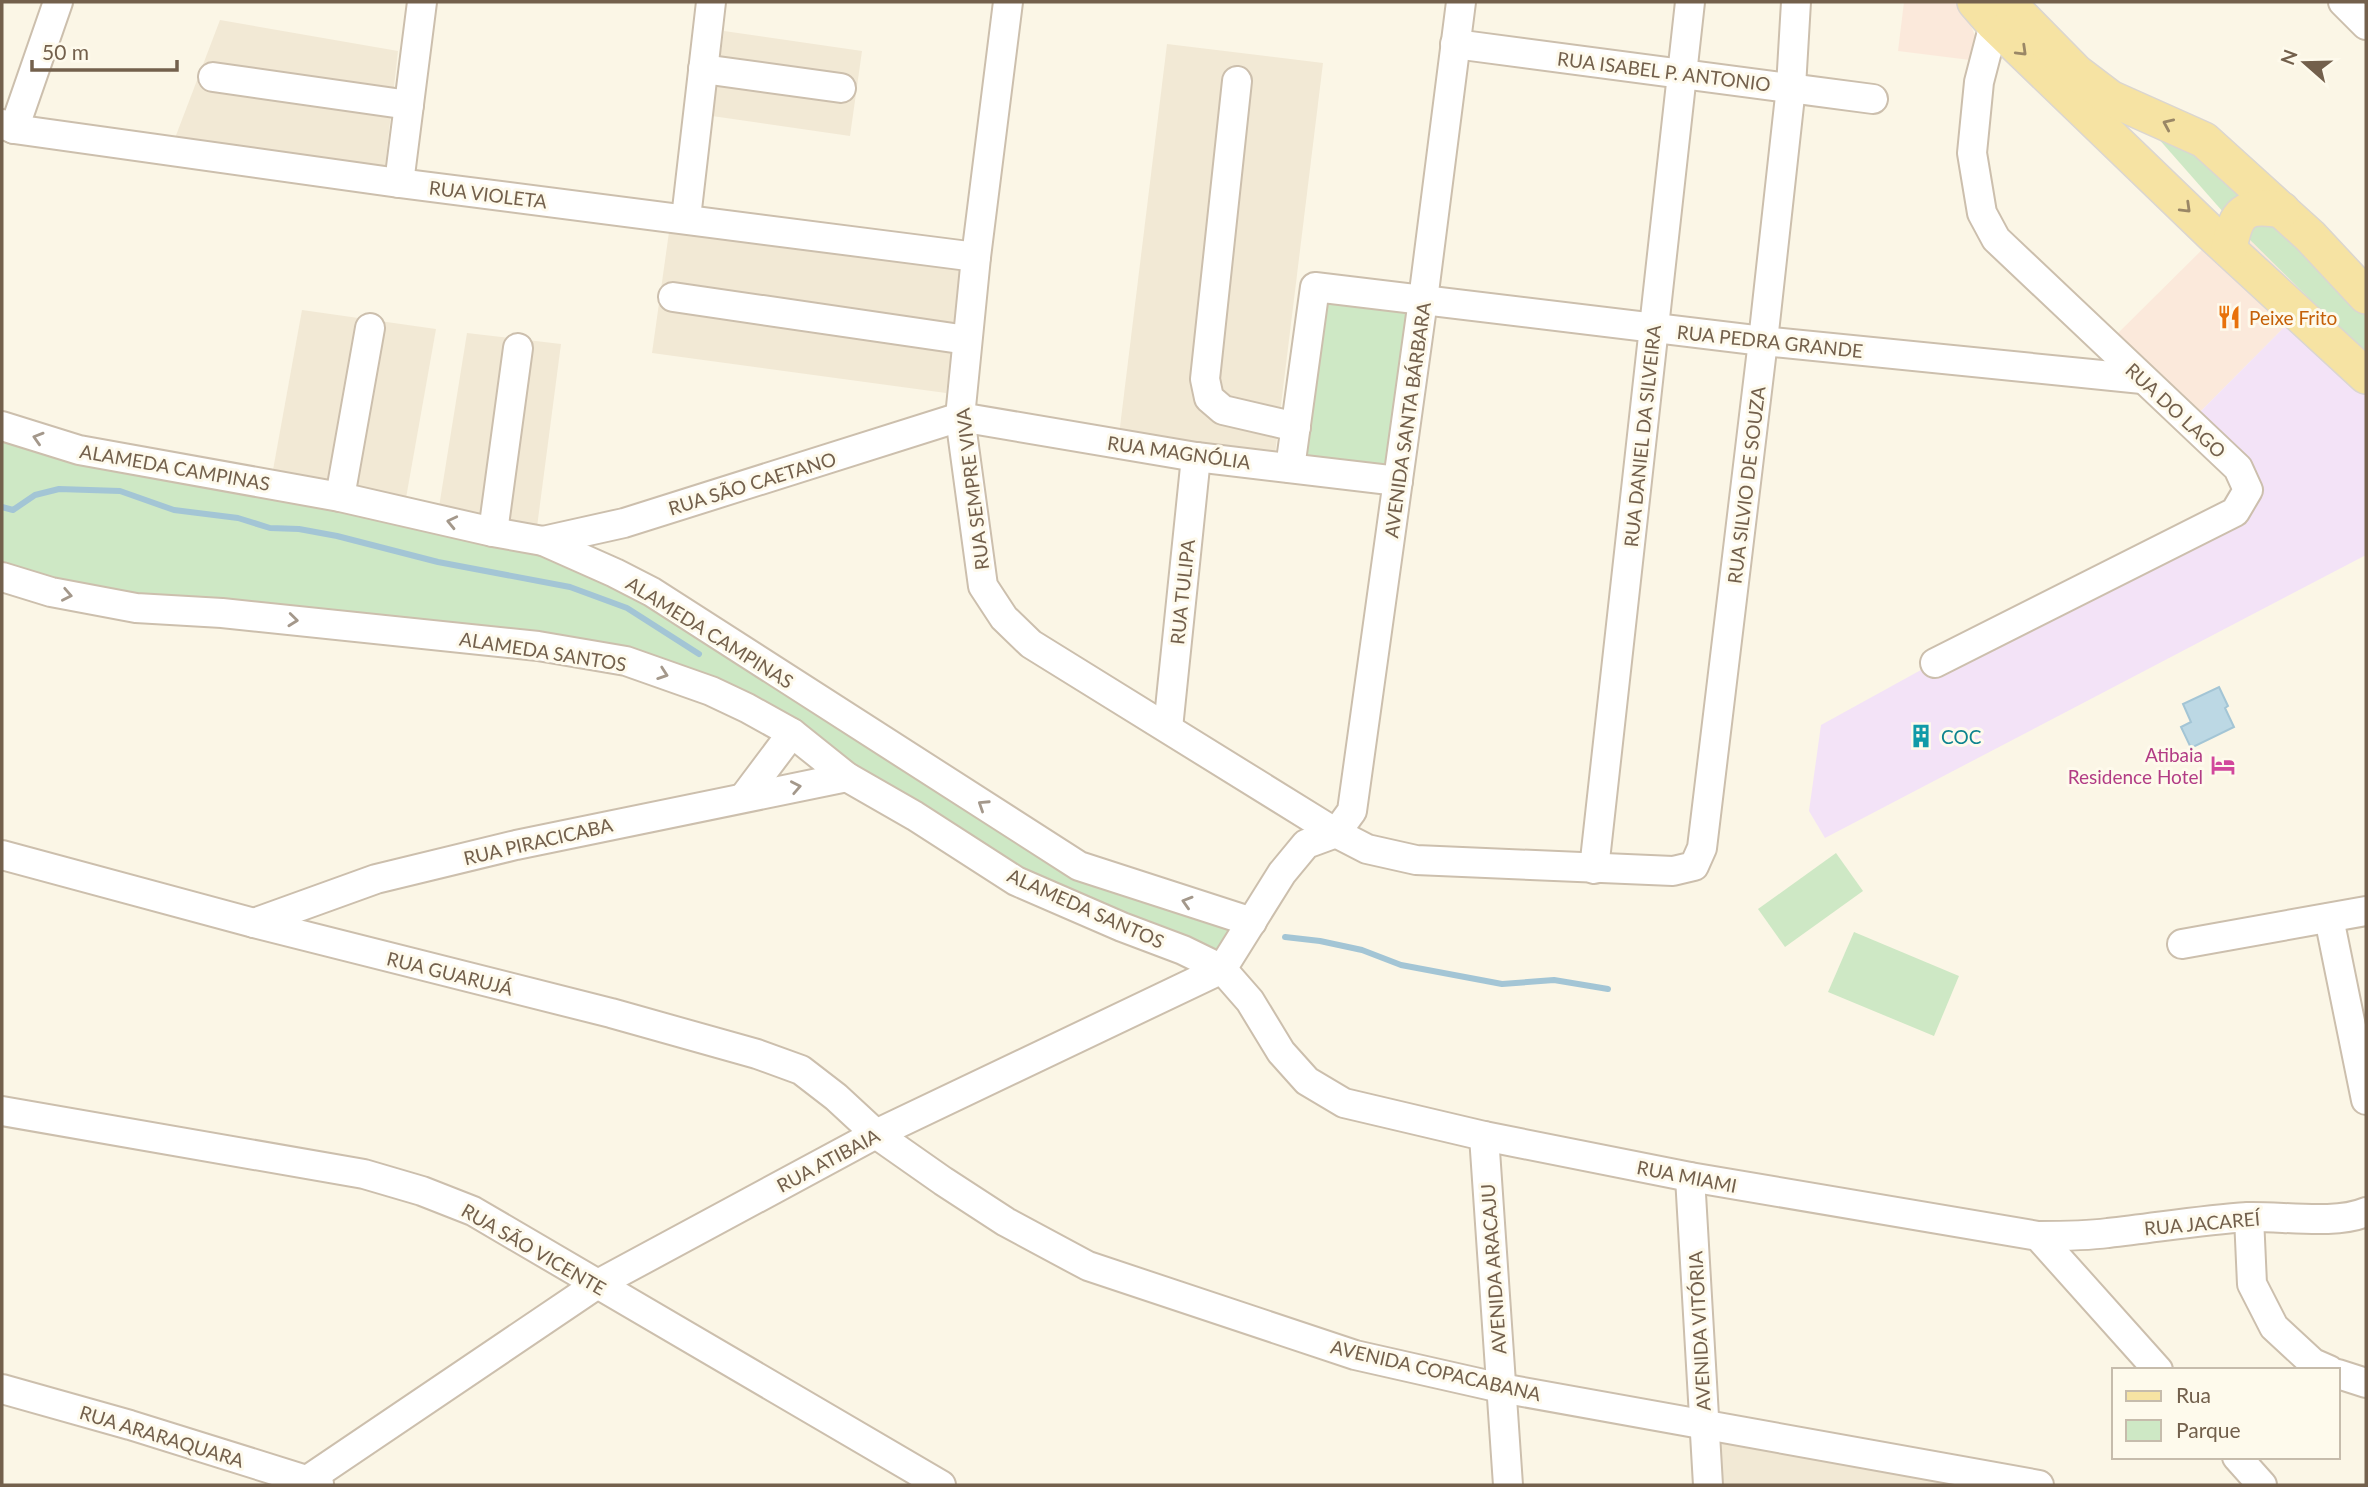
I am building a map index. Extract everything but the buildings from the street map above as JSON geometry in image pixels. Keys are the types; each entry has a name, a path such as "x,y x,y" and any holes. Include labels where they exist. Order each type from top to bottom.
{"main road":[{"path":"1992,9 2110,97 2204,140 2282,210 2352,264 2366,296"},
{"path":"1992,9 2229,249 2366,376"},
{"path":"2229,249 2237,219 2243,211 2260,207 2282,210"}],"street":[{"path":"8,126 58,2"},
{"path":"399,183 422,2"},
{"path":"686,218 710,2"},
{"name":"RUA SEMPRE VIVA","path":"1008,2 976,257 960,417 984,586 1004,618 1031,644 1336,833 1367,849 1416,860 1594,869"},
{"name":"AVENIDA SANTA BÁRBARA","path":"1336,833 1352,811 1423,300 1461,2"},
{"name":"RUA DANIEL DA SILVEIRA","path":"1594,869 1690,2"},
{"name":"RUA SILVIO DE SOUZA","path":"1594,869 1673,871 1694,866 1702,848 1763,341 1791,87 1796,2"},
{"path":"2343,2 2366,25"},
{"name":"RUA DO LAGO","path":"1935,663 2235,512 2248,490 2238,468 1996,239 1982,213 1972,141 1992,9"},
{"name":"RUA ISABEL P. ANTONIO","path":"1455,44 1873,99"},
{"path":"703,69 841,88"},
{"path":"213,78 409,105"},
{"path":"1237,81 1205,379 1209,398 1223,411 1296,428 1290,468"},
{"name":"RUA VIOLETA","path":"8,126 399,183 976,257"},
{"name":"RUA PEDRA GRANDE","path":"1296,428 1315,287 1763,341 2142,379"},
{"path":"673,297 967,341"},
{"path":"341,497 370,328"},
{"path":"493,532 518,348"},
{"name":"RUA MAGNÓLIA","path":"960,417 1196,457 1398,481"},
{"name":"RUA SÃO CAETANO","path":"543,541 624,523 960,417"},
{"name":"ALAMEDA CAMPINAS","path":"2,426 79,450 341,497 543,541 652,592 1079,866 1252,922"},
{"name":"RUA TULIPA","path":"1168,728 1196,457"},
{"path":"615,573 614,539 624,523"},
{"name":"ALAMEDA SANTOS","path":"2,577 51,592 136,608 222,613 452,636 538,646 626,661 711,691 792,733 847,777 915,816 1016,881 1222,969"},
{"path":"744,797 792,733"},
{"name":"RUA PIRACICABA","path":"254,923 376,879 516,845 847,777"},
{"path":"1222,969 1282,873 1306,844 1336,833"},
{"name":"RUA GUARUJÁ","path":"2,855 254,923 611,1013 757,1054 801,1070 836,1097 876,1134"},
{"path":"316,939 334,894"},
{"path":"2182,944 2366,911"},
{"path":"2329,918 2366,1100"},
{"name":"RUA ATIBAIA","path":"310,1483 596,1284 876,1134 1222,969"},
{"name":"RUA MIAMI","path":"1222,969 1250,1001 1281,1052 1307,1081 1345,1103 1484,1136 1690,1177 2038,1236"},
{"name":"RUA SÃO VICENTE","path":"2,1111 364,1174 422,1191 474,1211 941,1485"},
{"name":"AVENIDA COPACABANA","path":"876,1134 1006,1222 1088,1266 1355,1355 1501,1388 2029,1485"},
{"name":"AVENIDA ARACAJU","path":"1484,1136 1508,1485"},
{"name":"AVENIDA VITÓRIA","path":"1690,1177 1708,1485"},
{"name":"RUA JACAREÍ","path":"2038,1236 2105,1234 2177,1223 2249,1217 2340,1217 2366,1212"},
{"path":"2249,1217 2252,1284 2274,1327 2313,1363 2324,1368"},
{"path":"2038,1236 2156,1368"},
{"path":"2340,1375 2366,1382"},
{"name":"RUA ARARAQUARA","path":"2,1389 130,1425 310,1483"},
{"path":"2239,1459 2262,1485"}],"shaded area":[{"path":"1904,2 1961,2 1986,62 1898,51"},
{"path":"220,20 398,51 385,167 175,138"},
{"path":"724,31 862,51 850,136 712,116"},
{"path":"1167,44 1323,63 1275,454 1119,435"},
{"path":"2231,221 2311,300 2189,423 2106,345"},
{"path":"670,225 964,265 946,393 652,353"},
{"path":"2311,300 2366,355 2366,555 1825,838 1809,811 1821,725 2248,490 2189,423"},
{"path":"302,310 436,329 406,498 273,470"},
{"path":"467,333 561,344 537,527 439,507"},
{"path":"1708,1426 2038,1485 1711,1485"}],"green space":[{"path":"2157,137 2196,151 2366,290 2366,355 2231,221"},
{"path":"1315,287 1423,300 1398,481 1290,468"},
{"path":"2,426 543,541 1041,842 1252,922 1222,969 1016,881 792,733 626,661 2,577"},
{"path":"1836,853 1863,891 1785,947 1758,909"},
{"path":"1854,932 1959,976 1934,1036 1828,992"}],"water":[{"path":"2219,687 2234,727 2191,748 2181,727 2191,722 2183,704"}],"waterway":[{"path":"2,507 13,510 35,495 59,489 120,491 174,510 238,518 270,528 299,529 337,536 438,562 570,587 627,608 699,654"},
{"path":"1285,937 1362,950 1401,965 1502,984 1554,980 1608,989"}],"place":[{"name":"Peixe Frito","path":"2229,317"},
{"name":"COC","path":"1921,736"},
{"name":"Atibaia Residence Hotel","path":"2223,765"}]}
